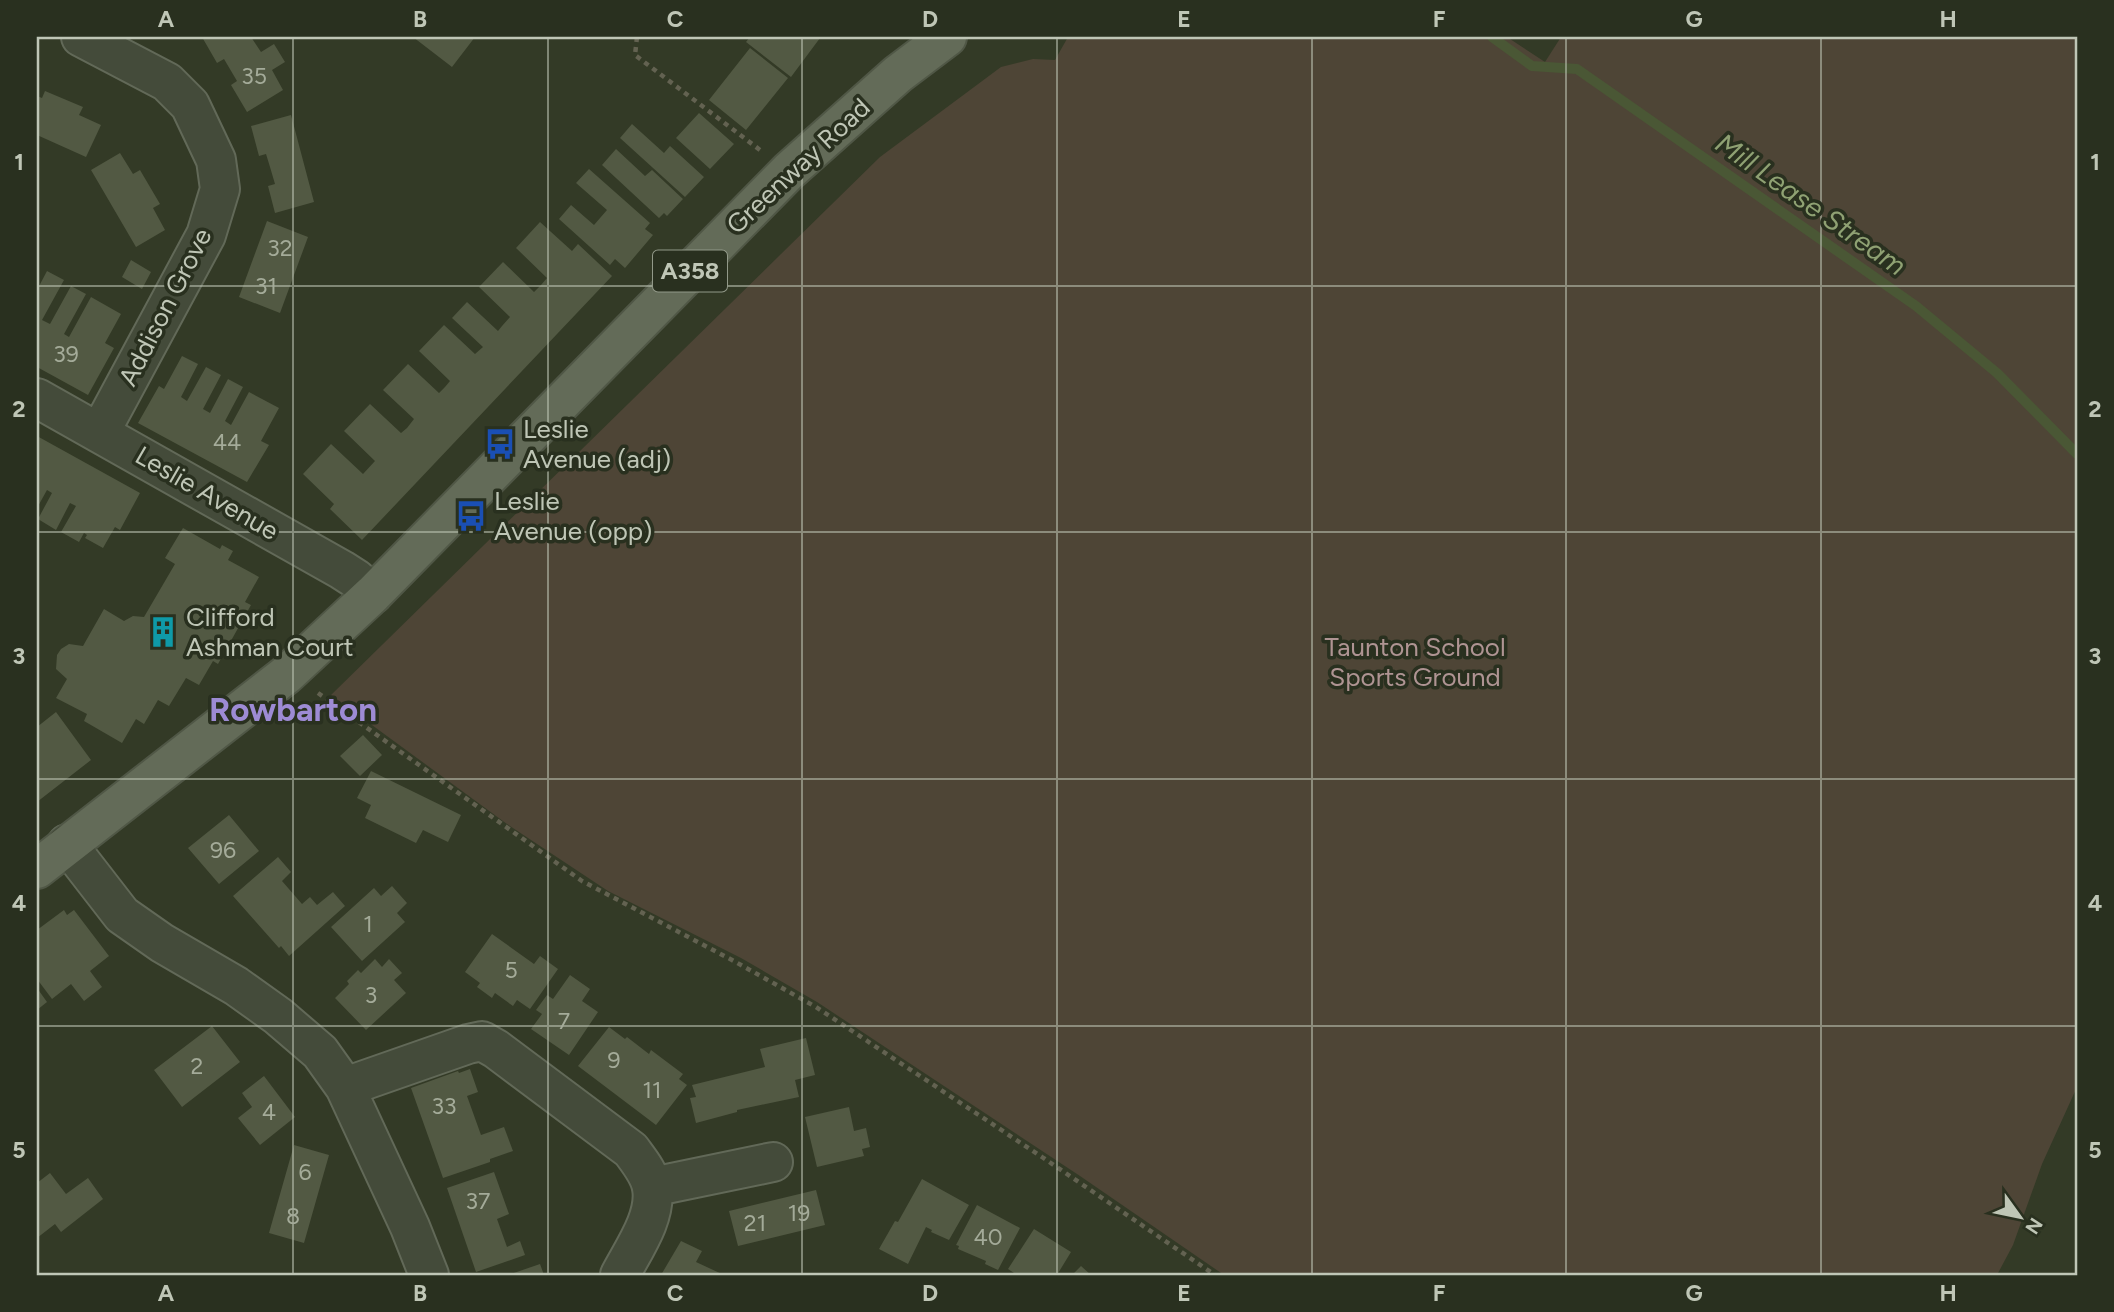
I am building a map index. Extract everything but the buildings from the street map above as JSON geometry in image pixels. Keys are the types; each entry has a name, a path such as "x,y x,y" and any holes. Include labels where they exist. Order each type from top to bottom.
{"main road":[{"name":"Greenway Road","path":"37,869 286,675 373,594 789,171 890,80 947,37"}],"street":[{"name":"Addison Grove","path":"81,37 167,82 190,105 216,160 220,189 206,235 100,432"},
{"name":"Leslie Avenue","path":"37,398 356,579 373,594"},
{"path":"67,845 122,915 162,943 219,975 278,1016 320,1052 345,1087 411,1227 429,1275"},
{"path":"345,1087 468,1044 482,1041 496,1048 631,1150 644,1167 652,1187 653,1208 620,1275"},
{"path":"652,1187 773,1162"}],"path":[{"path":"637,37 635,55 789,171"},
{"path":"286,675 310,695 314,691 582,881 816,1007 1214,1275"}],"green space":[{"name":"Taunton School Sports Ground","path":"1068,37 1507,37 1545,62 1561,37 2077,37 2077,1087 2042,1164 2013,1245 1997,1275 1224,1275 817,1002 741,958 608,891 507,824 331,695 880,157 1001,67 1033,59 1055,60"}],"waterway":[{"name":"Mill Lease Stream","path":"1492,37 1532,66 1577,69 1916,306 1997,373 2077,454"}],"place":[{"name":"Leslie Avenue (adj)","path":"500,444"},
{"name":"Leslie Avenue (opp)","path":"471,516"},
{"name":"Clifford Ashman Court","path":"163,632"}],"district":[{"name":"Rowbarton","path":"293,709"}]}
